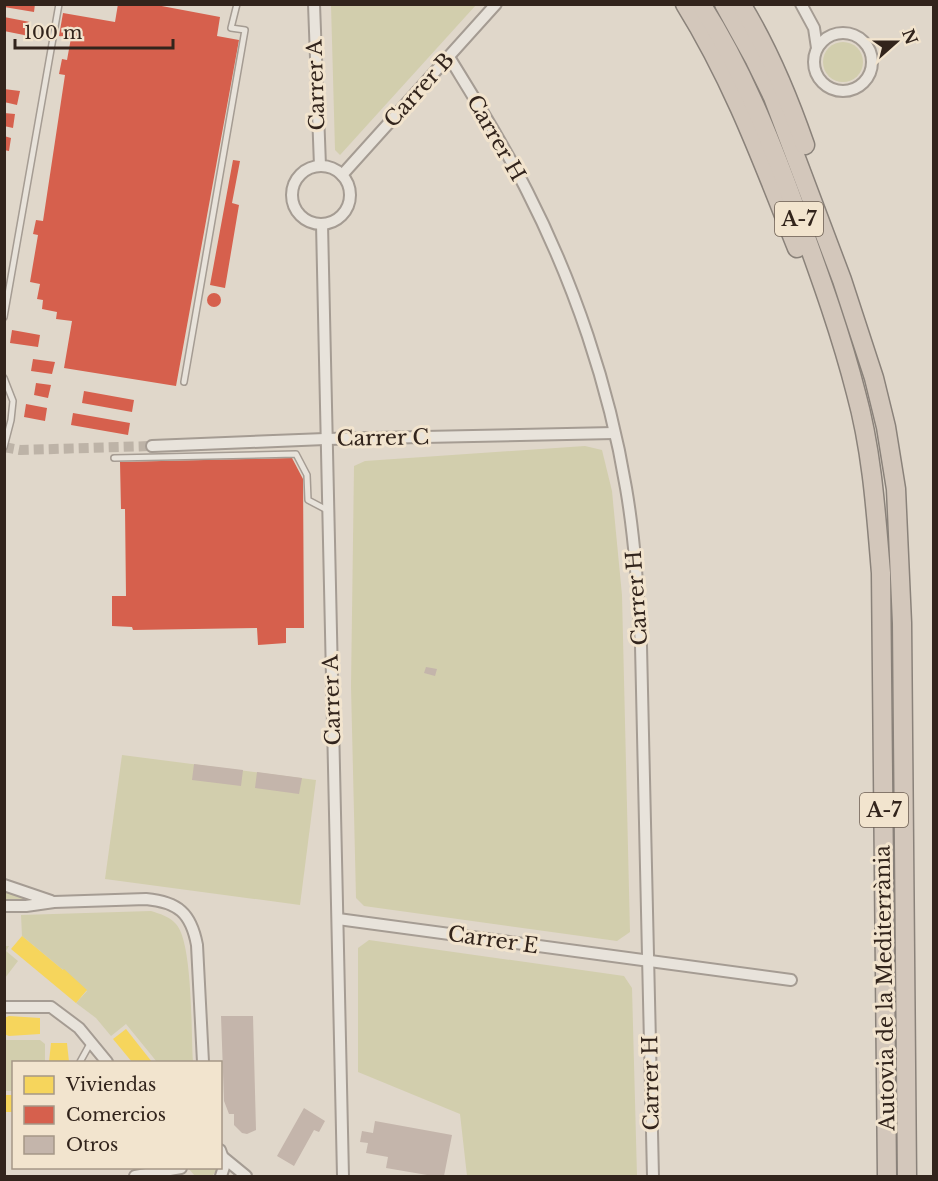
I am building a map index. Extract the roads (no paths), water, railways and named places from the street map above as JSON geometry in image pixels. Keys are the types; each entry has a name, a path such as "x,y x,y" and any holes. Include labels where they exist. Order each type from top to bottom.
{"highway":[{"path":"685,4 706,39 743,112 816,296 838,359 855,422 867,444"},
{"name":"Autovia de la Mediterrània","path":"701,4 733,59 776,156 846,354 867,444 881,573 887,1176"},
{"name":"Autovia de la Mediterrània","path":"724,4 755,60 793,148 845,290 874,378 886,427 896,489 901,573 907,1176"},
{"path":"741,4 766,50 797,123 865,324 875,362 874,378"}],"street":[{"name":"Carrer A","path":"314,4 320,166"},
{"name":"Carrer B","path":"342,175 496,4"},
{"path":"803,8 819,24 836,35"},
{"path":"803,8 814,28 818,48"},
{"path":"850,34 859,38 869,50 872,60 867,78 860,85 842,91 824,84 815,67 814,58 818,48 823,41 836,35 850,34"},
{"name":"Carrer H","path":"448,57 488,121 527,192 572,292 601,380 626,486 636,558 641,646 653,1176"},
{"path":"320,166 335,170 342,175 349,190 348,204 338,218 322,224 309,221 301,216 292,198 294,184 298,177 309,168 320,166"},
{"name":"Carrer A","path":"322,224 343,1176"},
{"name":"Carrer C","path":"152,446 325,439 614,434"},
{"path":"4,885 54,902"},
{"path":"4,906 54,902 161,900 175,906 187,916 194,929 203,1061"},
{"name":"Carrer E","path":"338,919 791,980"},
{"path":"4,1007 51,1007 80,1028 106,1061"},
{"path":"220,1176 225,1164 222,1151"},
{"path":"222,1151 246,1176"},
{"path":"135,1176 171,1169"},
{"path":"124,1176 145,1176"}],"lane":[{"path":"4,317 59,4"},
{"path":"184,382 245,30 231,28 237,4"},
{"path":"4,378 13,402 4,447"},
{"path":"114,458 296,454 307,475 308,500 327,510"},
{"path":"81,1061 91,1042"}],"tunnel":[{"path":"4,447 20,450 152,446"}]}
